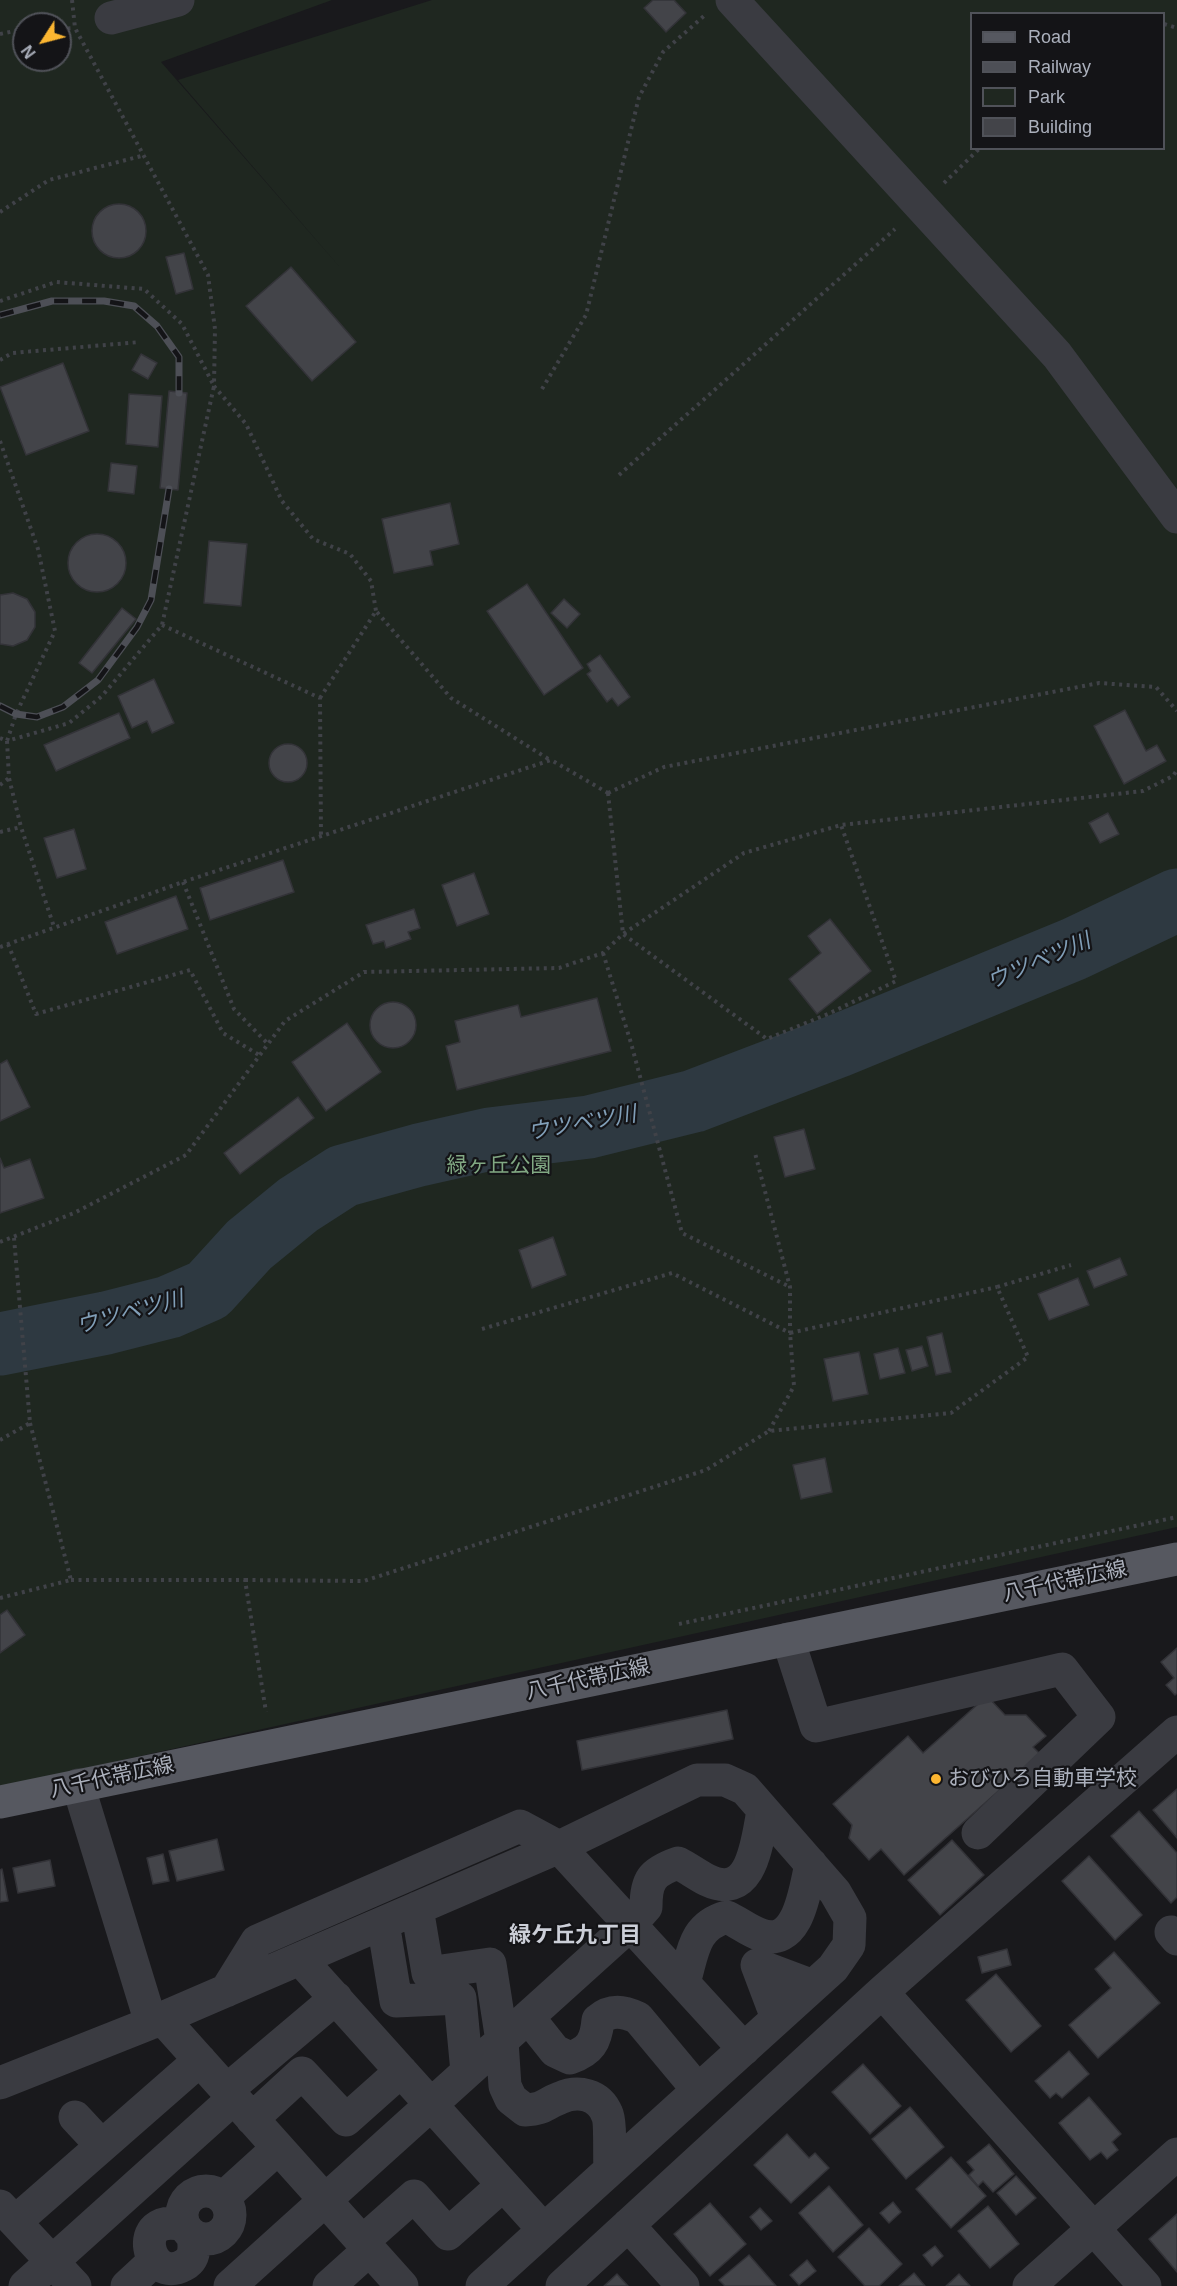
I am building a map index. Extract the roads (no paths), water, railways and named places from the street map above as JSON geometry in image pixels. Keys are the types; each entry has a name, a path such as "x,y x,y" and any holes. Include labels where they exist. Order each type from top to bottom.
{"main road":[{"name":"八千代帯広線","path":"0,1802 1177,1559"}],"street":[{"path":"111,18 178,0"},
{"path":"720,6 920,206 1057,355 1177,517"},
{"path":"788,1639 816,1726 1062,1669 1099,1717 978,1833"},
{"path":"562,2286 882,1992 1177,1732"},
{"path":"0,2083 157,2020 559,1847 697,1780 725,1780 745,1789 835,1892 850,1918 849,1945 833,1968 482,2286"},
{"path":"78,1785 157,2020 200,2060 402,2286"},
{"path":"230,2286 630,1925 646,1907 646,1889 653,1875 678,1863 707,1880 725,1885 738,1881 750,1867 763,1811"},
{"path":"225,1991 257,1941 520,1826 559,1847 744,2049"},
{"path":"684,1983 699,1934 713,1921 727,1917 761,1935 777,1936 791,1928 799,1912 811,1864"},
{"path":"417,1908 428,1973 490,1964 502,2041 505,2086 511,2099 525,2110 541,2109 559,2098 578,2093 594,2098 608,2114 610,2170"},
{"path":"383,1923 396,2001 460,1998 467,2072"},
{"path":"300,1959 544,2230"},
{"path":"777,2018 757,1965 813,1986"},
{"path":"882,1992 1144,2286"},
{"path":"238,2102 260,2045 336,1998"},
{"path":"528,2017 555,2051 570,2058 591,2048 597,2035 598,2020 605,2014 614,2011 626,2012 638,2018 698,2090"},
{"path":"75,2286 8,2214 102,2146 200,2060"},
{"path":"25,2286 238,2102 303,2073 346,2120 400,2071"},
{"path":"75,2117 102,2146"},
{"path":"127,2286 154,2261 149,2251 148,2240 153,2231 162,2224 173,2222 188,2231 182,2214 184,2204 192,2195 202,2191 213,2192 223,2198 279,2148"},
{"path":"1029,2286 1177,2154"},
{"path":"329,2286 414,2196 448,2234 503,2185"},
{"path":"628,2225 683,2286"}],"waterway":[{"name":"ウツベツ川","path":"0,1344 106,1323 169,1307 208,1290 249,1245 298,1205 343,1176 419,1155 490,1139 589,1127 694,1101 838,1046 1074,949 1177,900"}],"railway":[{"path":"0,315 52,301 104,301 134,306 157,326 179,357 179,393"},
{"path":"0,706 16,714 37,717 63,707 98,680 137,627 151,600 169,489"}],"place":[{"name":"おびひろ自動車学校","path":"936,1779"}],"district":[{"name":"緑ケ丘九丁目","path":"575,1936"}],"park label":[{"name":"緑ヶ丘公園","path":"499,1166"}]}
